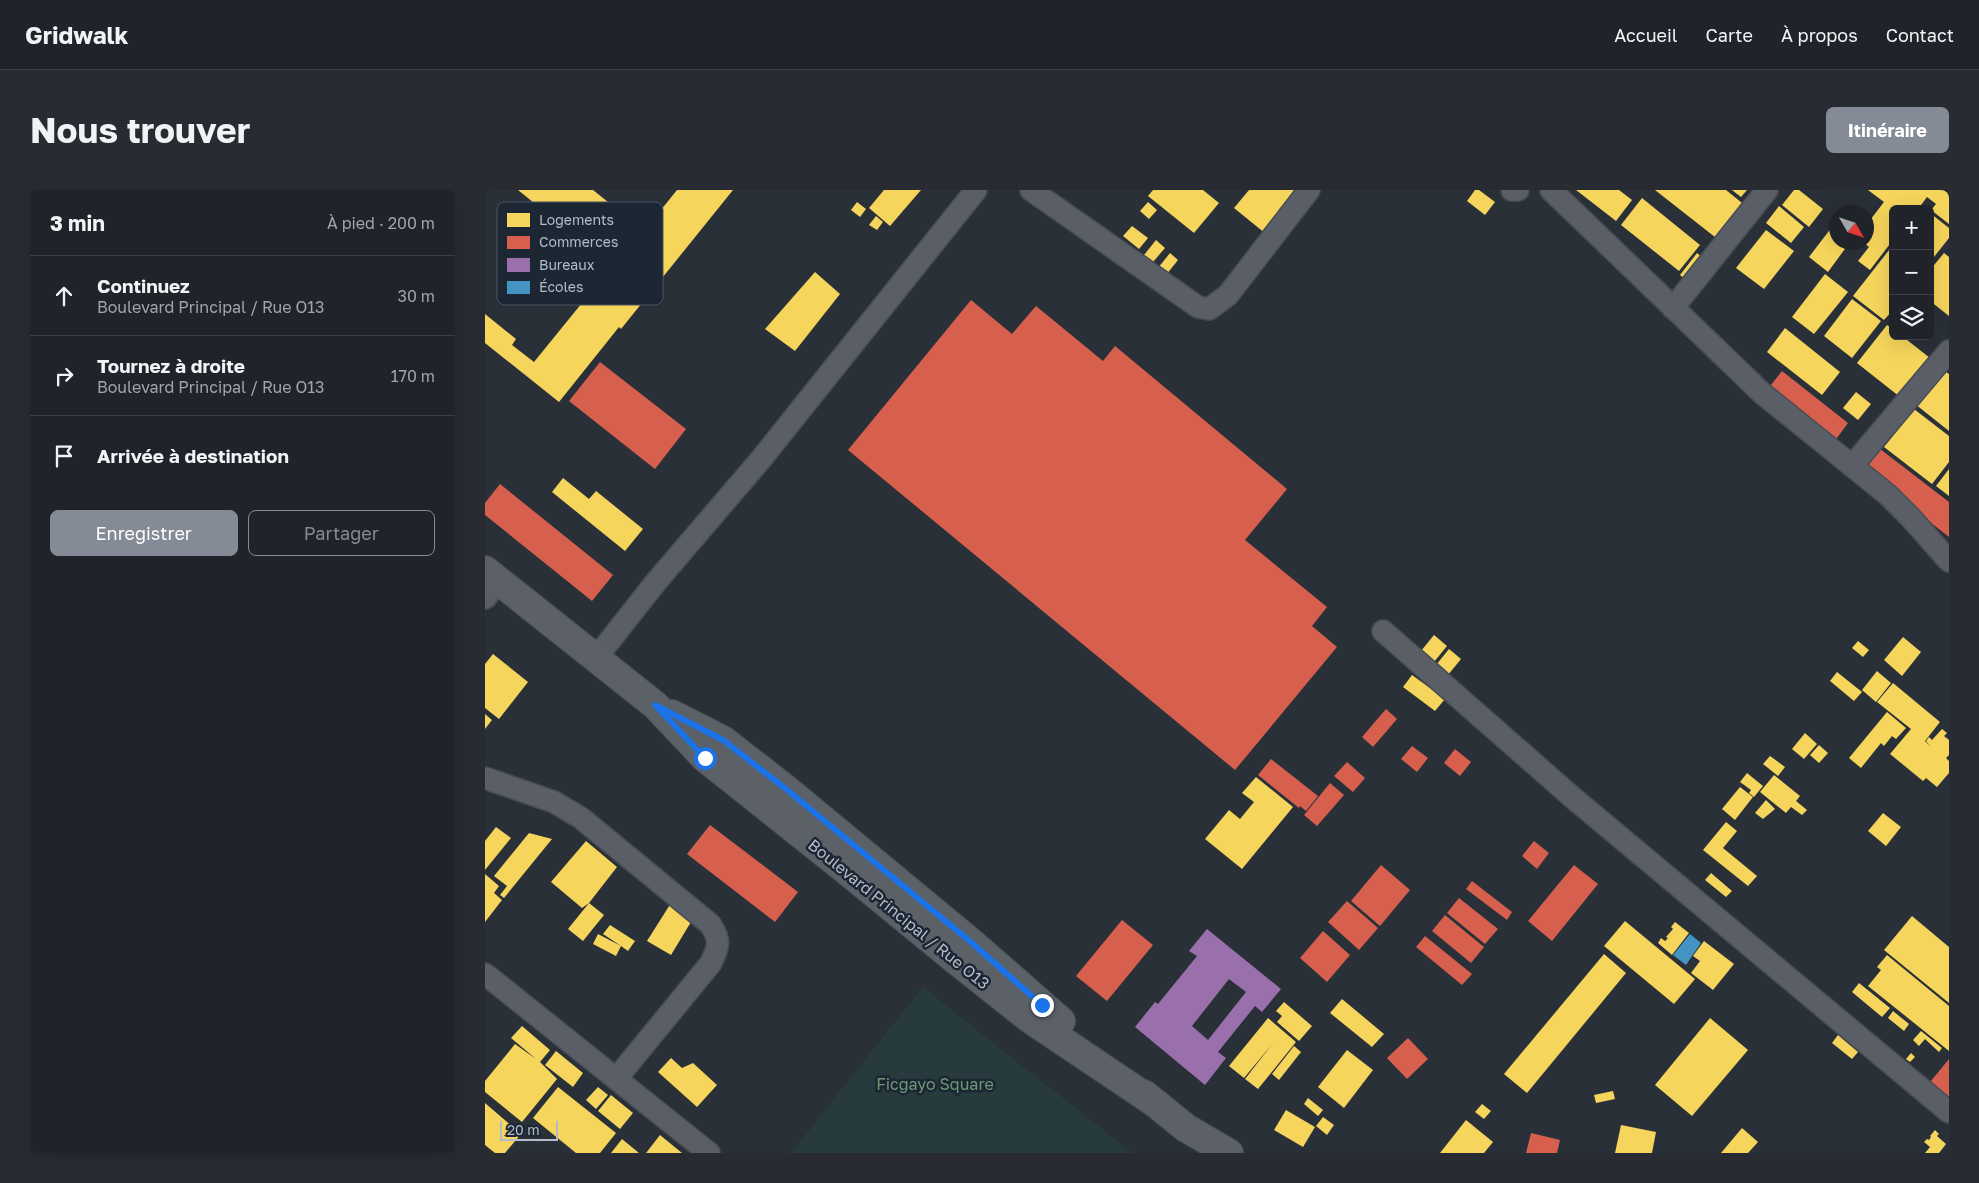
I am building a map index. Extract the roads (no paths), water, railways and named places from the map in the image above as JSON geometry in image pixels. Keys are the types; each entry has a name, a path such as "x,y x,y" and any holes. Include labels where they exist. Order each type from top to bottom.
{"main road":[{"name":"Boulevard Principal / Rue O13","path":"490,583 597,658 655,705 723,740 786,789 979,949 1186,1128 1229,1153"}],"street":[{"path":"597,658 656,582 763,458 976,190"},
{"path":"1031,190 1198,307 1209,309 1228,295 1309,190"},
{"path":"1512,190 1518,190"},
{"path":"1551,190 1763,394 1888,496 1911,518 1949,561"},
{"path":"1673,308 1767,190"},
{"path":"1852,466 1949,351"},
{"path":"1383,631 1572,797 1949,1112"},
{"path":"485,778 554,802 581,818 711,924 718,935 717,949 711,963 616,1079"},
{"path":"485,974 709,1153"}],"park label":[{"name":"Ficgayo Square","path":"935,1084"}]}
